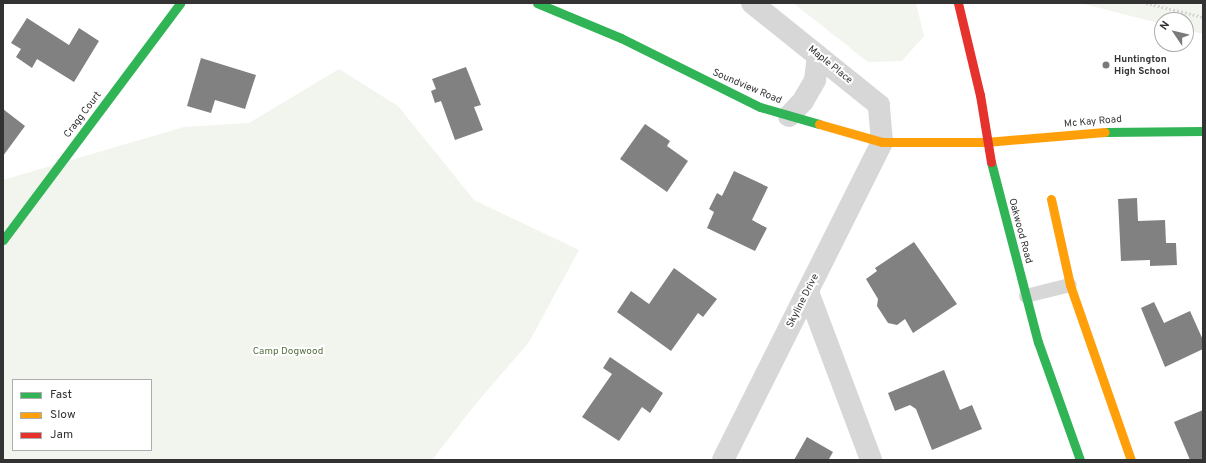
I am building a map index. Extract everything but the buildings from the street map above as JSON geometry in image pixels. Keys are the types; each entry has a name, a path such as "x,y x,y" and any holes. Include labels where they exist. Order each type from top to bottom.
{"street":[{"name":"Cragg Court","path":"3,240 180,3"},
{"name":"Soundview Road","path":"537,3 621,38 691,75 760,107 882,142 986,143"},
{"name":"Maple Place","path":"752,3 879,105 882,142"},
{"name":"Oakwood Road","path":"958,3 980,95 986,143 1038,342 1080,460"},
{"path":"789,116 803,101 815,80 818,56"},
{"name":"Mc Kay Road","path":"986,143 1133,130 1203,131"},
{"name":"Skyline Drive","path":"723,460 882,142"},
{"path":"1051,199 1070,285 1098,372 1131,460"},
{"path":"808,292 871,460"}],"lane":[{"path":"1026,296 1070,285"}],"path":[{"path":"1146,3 1203,17"}],"green space":[{"path":"793,3 916,3 924,36 902,61 868,62"},
{"path":"1080,3 1203,3 1203,34 1194,32 1194,12 1154,12 1154,22"},
{"name":"Camp Dogwood","path":"339,69 398,106 474,200 579,250 529,342 474,406 432,460 3,460 3,180 184,127 249,123"}],"traffic: fast":[{"path":"3,240 180,3"},
{"path":"537,3 621,38 760,107 819,124"},
{"path":"1105,132 1203,131"},
{"path":"991,162 1038,342 1080,460"}],"traffic: slow":[{"path":"819,124 882,142 986,142 1105,132"},
{"path":"1051,199 1070,285 1131,460"}],"traffic: jam":[{"path":"958,3 980,95 991,162"}],"place":[{"name":"Huntington High School","path":"1106,65"}]}
